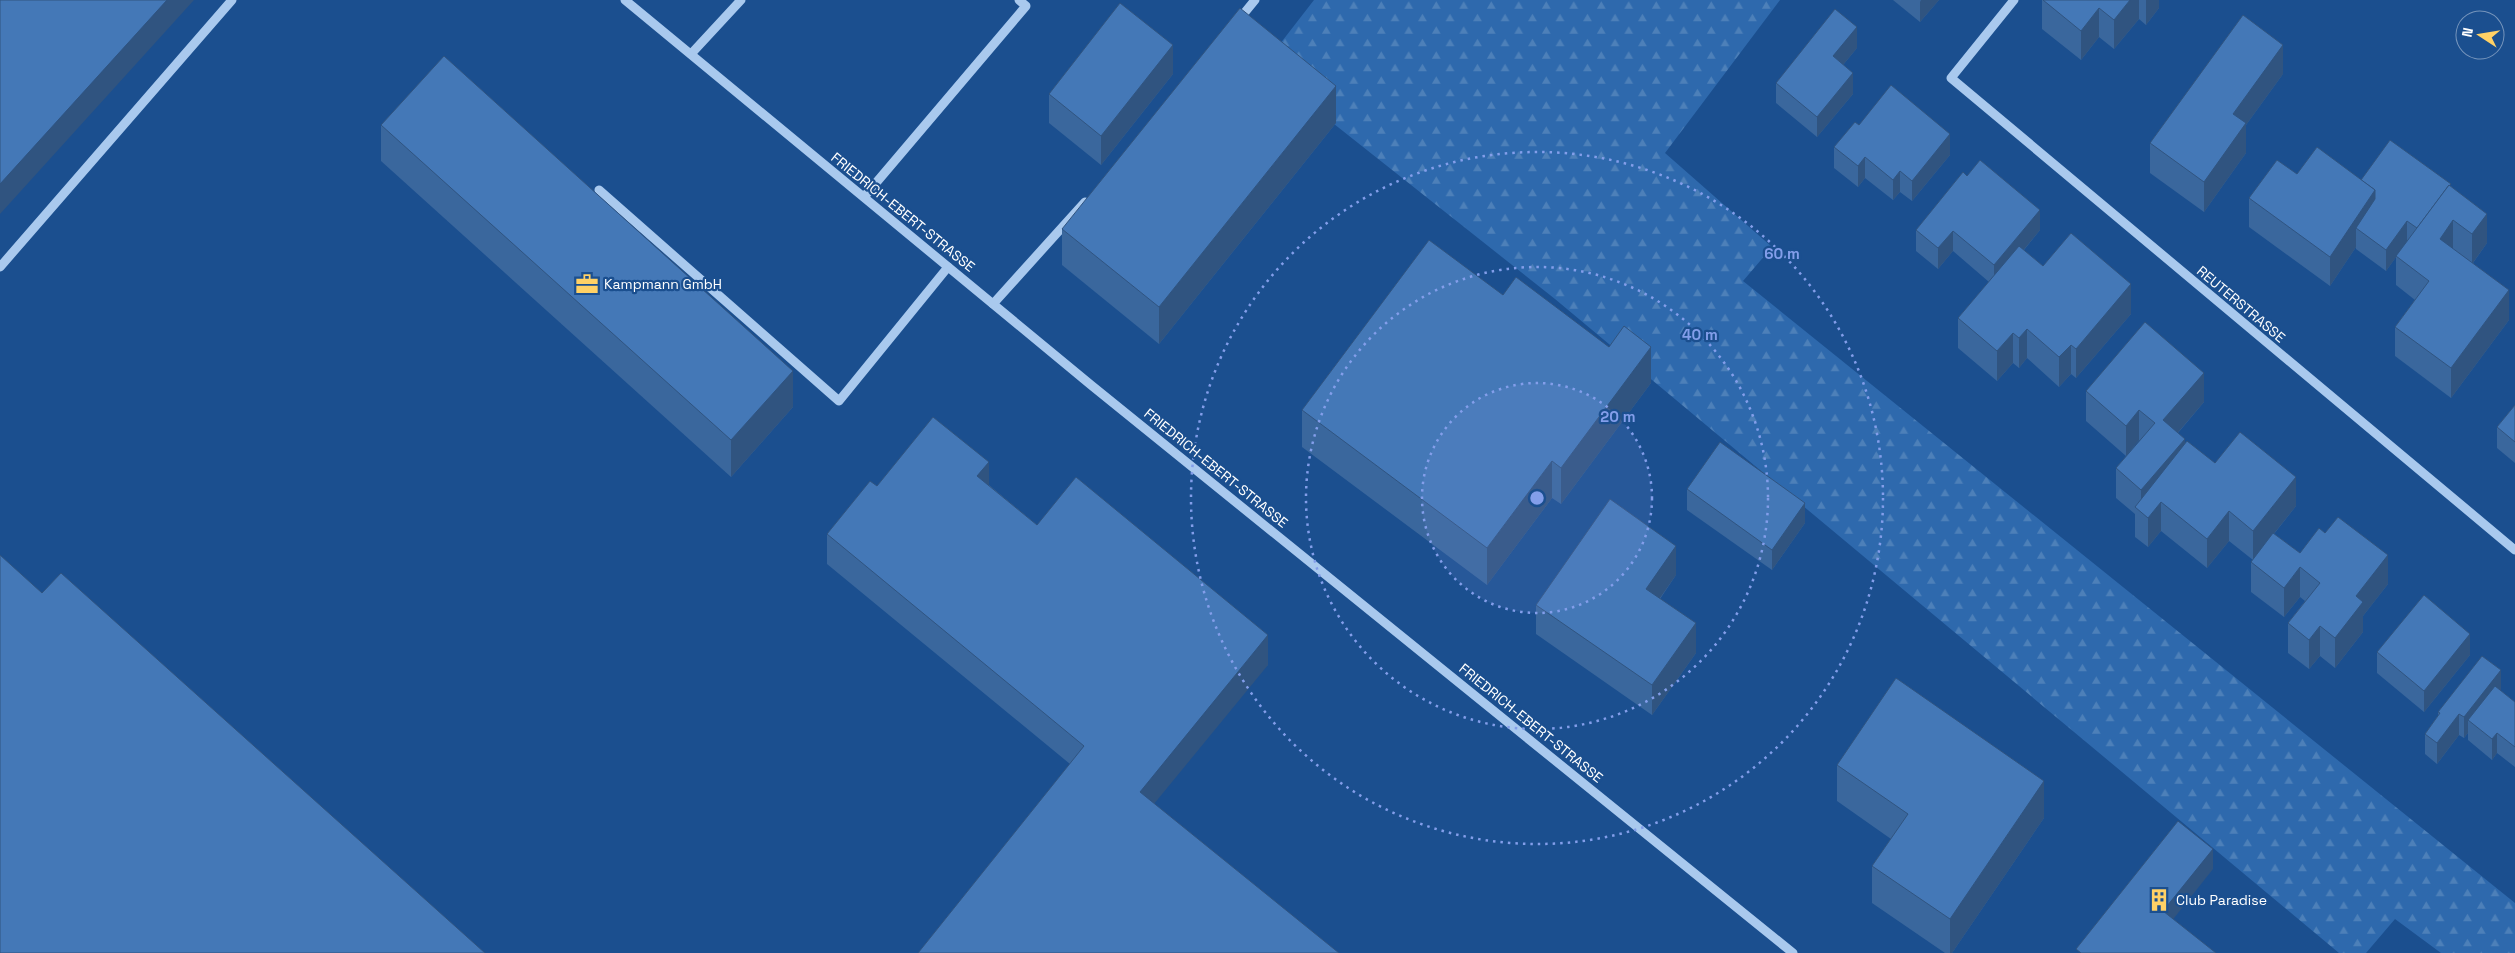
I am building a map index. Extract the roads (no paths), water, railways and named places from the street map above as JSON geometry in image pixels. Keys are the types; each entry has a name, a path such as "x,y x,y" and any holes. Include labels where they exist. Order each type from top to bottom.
{"street":[{"path":"0,267 232,0"},
{"name":"FRIEDRICH-EBERT-STRASSE","path":"625,0 993,304 1794,953"},
{"path":"691,54 741,0"},
{"path":"864,197 1026,6 1019,0"},
{"path":"1230,31 1255,0"},
{"name":"REUTERSTRASSE","path":"2014,0 1951,78 2515,550"},
{"path":"599,190 839,401 948,267"},
{"path":"993,304 1091,195"}],"place":[{"name":"Kampmann GmbH","path":"587,284"},
{"name":"Club Paradise","path":"2159,900"}]}
